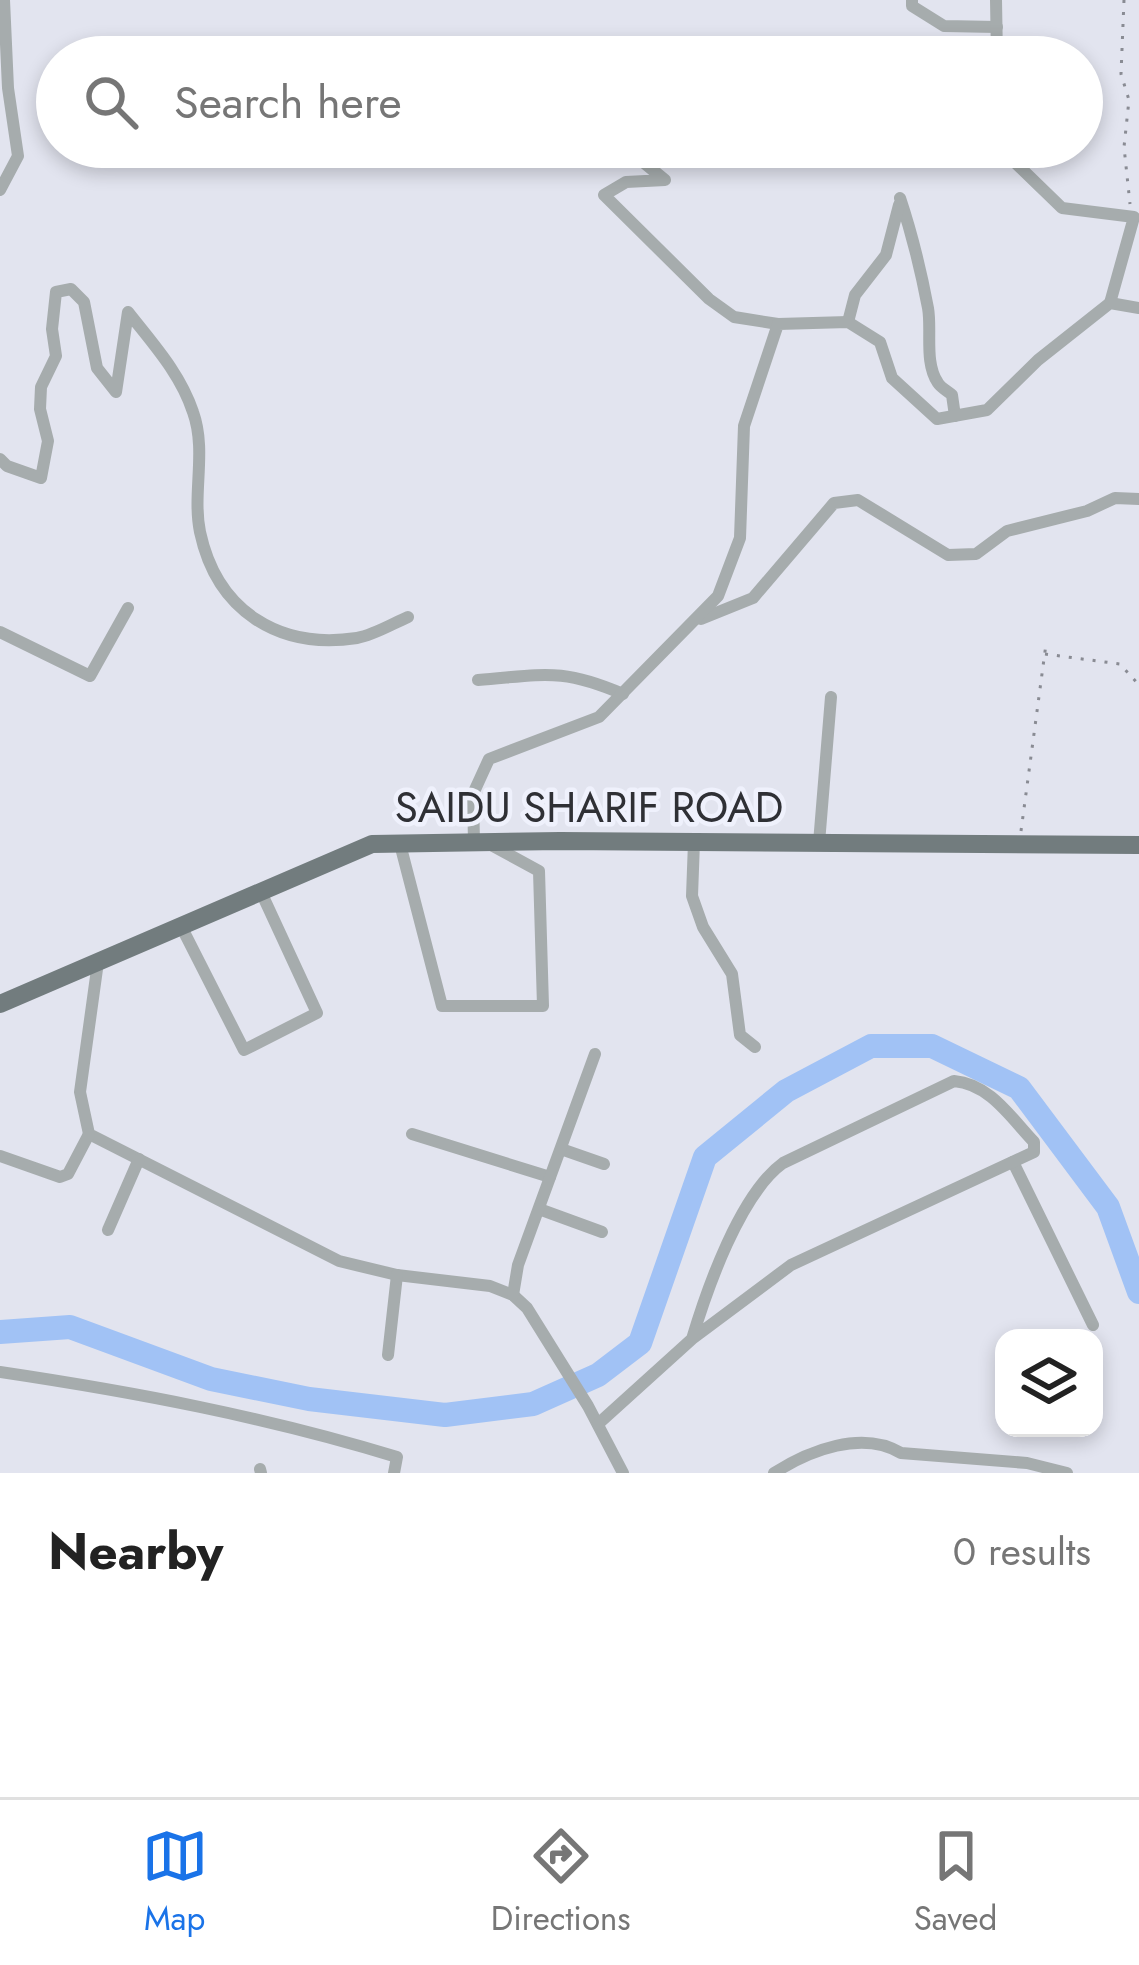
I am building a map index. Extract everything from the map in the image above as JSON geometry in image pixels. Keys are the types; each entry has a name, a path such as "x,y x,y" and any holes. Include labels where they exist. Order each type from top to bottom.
{"main road":[{"name":"SAIDU SHARIF ROAD","path":"0,1004 373,844 1139,845"}],"street":[{"path":"0,190 17,156 4,0"},
{"path":"912,0 912,6 944,26 997,27"},
{"path":"996,0 997,36"},
{"path":"651,168 665,180 626,182 604,195 709,299 734,316 778,324 848,322 880,342 892,378 937,419 987,410 1038,360 1110,303 1134,217 1062,208 1021,168"},
{"path":"848,322 856,295 886,255 900,197 914,236 920,286 928,306 932,365 938,383 952,395 955,416"},
{"path":"0,459 40,478 49,441 40,409 40,387 56,356 52,329 56,292 71,289 84,302 97,368 116,392 128,312 177,374 195,416 202,471 200,530 219,586 259,623 306,642 362,638 408,617"},
{"path":"1110,303 1139,308"},
{"path":"400,844 442,1006 543,1006 539,871 480,842 473,794 489,759 598,717 718,596 740,538 744,425 778,324"},
{"path":"694,621 753,598 834,503 858,500 948,555 976,554 1007,531 1087,511 1114,498 1139,499"},
{"path":"0,632 90,676 128,608"},
{"path":"478,680 553,672 589,679 622,694"},
{"path":"819,843 831,697"},
{"path":"694,842 692,896 703,927 732,974 740,1035 754,1047"},
{"path":"181,926 244,1049 316,1013 261,892"},
{"path":"0,1156 60,1177 68,1174 89,1134 80,1092 98,962"},
{"path":"514,1295 518,1265 595,1054"},
{"path":"598,1424 692,1339 791,1265 1034,1152 1034,1142 987,1092 954,1081 783,1163 771,1172 727,1244 692,1339"},
{"path":"89,1134 339,1261 397,1275 490,1286 514,1295 527,1308 623,1473"},
{"path":"412,1134 550,1177"},
{"path":"560,1148 604,1164"},
{"path":"108,1230 139,1159"},
{"path":"1013,1162 1094,1325"},
{"path":"539,1209 602,1232"},
{"path":"388,1355 397,1275"},
{"path":"0,1372 99,1385 326,1435 397,1457 394,1473"},
{"path":"774,1473 812,1451 838,1444 886,1444 907,1453 1027,1463 1067,1473"},
{"path":"904,1473 907,1453"}],"path":[{"path":"1124,0 1121,74 1129,100 1124,147 1134,217"},
{"path":"1019,844 1046,644"},
{"path":"1045,654 1120,664 1139,685"}],"waterway":[{"path":"0,1332 70,1327 211,1379 309,1399 445,1415 533,1404 598,1375 640,1343 705,1157 786,1091 871,1046 932,1046 1019,1088 1108,1207 1139,1292"}]}
